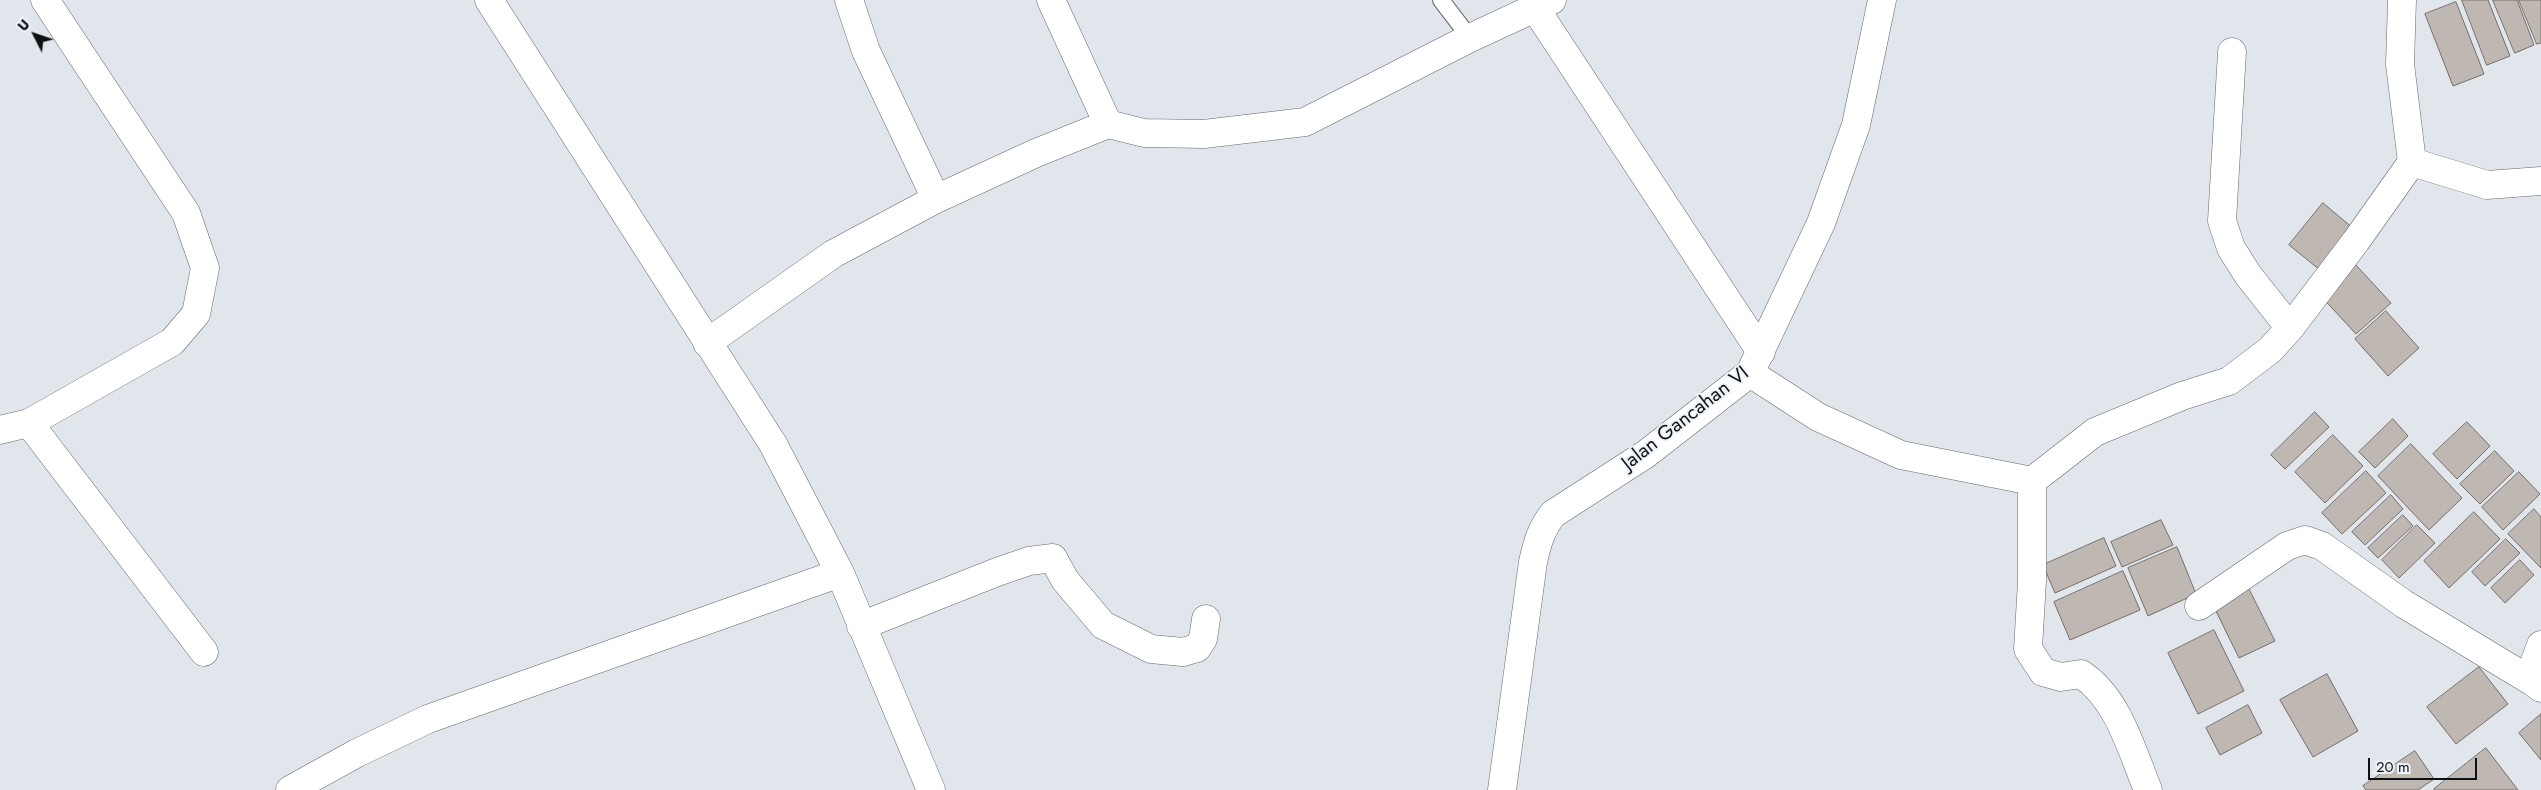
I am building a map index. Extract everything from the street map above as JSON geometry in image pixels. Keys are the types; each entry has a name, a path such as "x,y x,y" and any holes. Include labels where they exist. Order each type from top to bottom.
{"street":[{"path":"0,430 29,423 172,342 196,314 205,268 186,213 45,0"},
{"path":"489,0 773,444 840,574 931,790"},
{"path":"849,0 866,50 936,199"},
{"path":"1051,0 1108,124"},
{"name":"Jalan Gancahan VI","path":"1502,790 1533,562 1538,538 1544,525 1553,514 1646,454 1756,362 1821,224 1856,124 1882,0"},
{"path":"707,343 833,254 936,199 1036,153 1108,124 1144,133 1204,134 1305,122 1470,38 1543,4 1756,362 1818,417 1901,455 2032,481 2095,432 2182,396 2229,381 2270,350 2290,328 2412,162 2400,64 2402,0"},
{"path":"2232,52 2222,221 2230,248 2248,275 2290,328"},
{"path":"2412,162 2488,185 2541,181"},
{"path":"29,423 204,652"},
{"path":"2032,481 2032,581 2028,649 2043,672 2061,677 2081,674 2093,681 2114,710 2148,790"},
{"path":"2199,606 2288,546 2305,540 2322,546 2404,604 2537,685"},
{"path":"861,626 997,572 1029,561 1053,558 1065,580 1103,625 1151,649 1183,652 1197,648 1203,639 1206,619"},
{"path":"290,790 356,753 428,720 840,574"},
{"path":"2537,685 2535,661 2541,645"}],"lane":[{"path":"1442,0 1470,38"}],"building":[{"path":"2462,0 2488,0 2510,56 2487,65"},
{"path":"2493,0 2517,0 2534,45 2515,53"},
{"path":"2519,0 2541,0 2541,43 2537,44"},
{"path":"2456,2 2484,74 2453,86 2425,14"},
{"path":"2323,203 2354,229 2320,270 2289,245"},
{"path":"2355,264 2391,303 2356,334 2320,295"},
{"path":"2386,311 2419,348 2388,376 2355,339"},
{"path":"2315,412 2329,427 2285,469 2271,455"},
{"path":"2393,419 2408,436 2375,468 2359,452"},
{"path":"2467,422 2490,446 2457,479 2433,454"},
{"path":"2333,435 2363,466 2325,503 2295,472"},
{"path":"2411,444 2462,498 2429,530 2378,476"},
{"path":"2495,451 2514,471 2480,504 2460,484"},
{"path":"2366,471 2386,493 2342,534 2322,513"},
{"path":"2519,472 2540,494 2503,530 2482,507"},
{"path":"2391,495 2403,509 2365,545 2352,532"},
{"path":"2534,509 2541,517 2541,568 2508,534"},
{"path":"2474,512 2500,539 2449,588 2424,561"},
{"path":"2403,515 2413,526 2378,558 2368,548"},
{"path":"2161,520 2173,545 2122,567 2111,542"},
{"path":"2417,525 2435,543 2399,578 2382,560"},
{"path":"2104,538 2116,566 2055,593 2043,565"},
{"path":"2506,539 2520,553 2485,586 2472,572"},
{"path":"2177,547 2196,594 2148,616 2128,568"},
{"path":"2520,560 2534,575 2505,603 2491,588"},
{"path":"2123,571 2140,610 2070,640 2054,602"},
{"path":"2249,589 2275,641 2239,658 2214,607"},
{"path":"2214,630 2244,691 2198,714 2168,653"},
{"path":"2479,667 2508,704 2456,744 2427,707"},
{"path":"2327,674 2358,731 2313,757 2280,700"},
{"path":"2248,705 2262,733 2220,755 2206,728"},
{"path":"2541,714 2541,760 2519,733"},
{"path":"2486,748 2518,790 2434,790 2434,789"},
{"path":"2415,751 2434,779 2418,790 2366,790 2363,786"}]}
